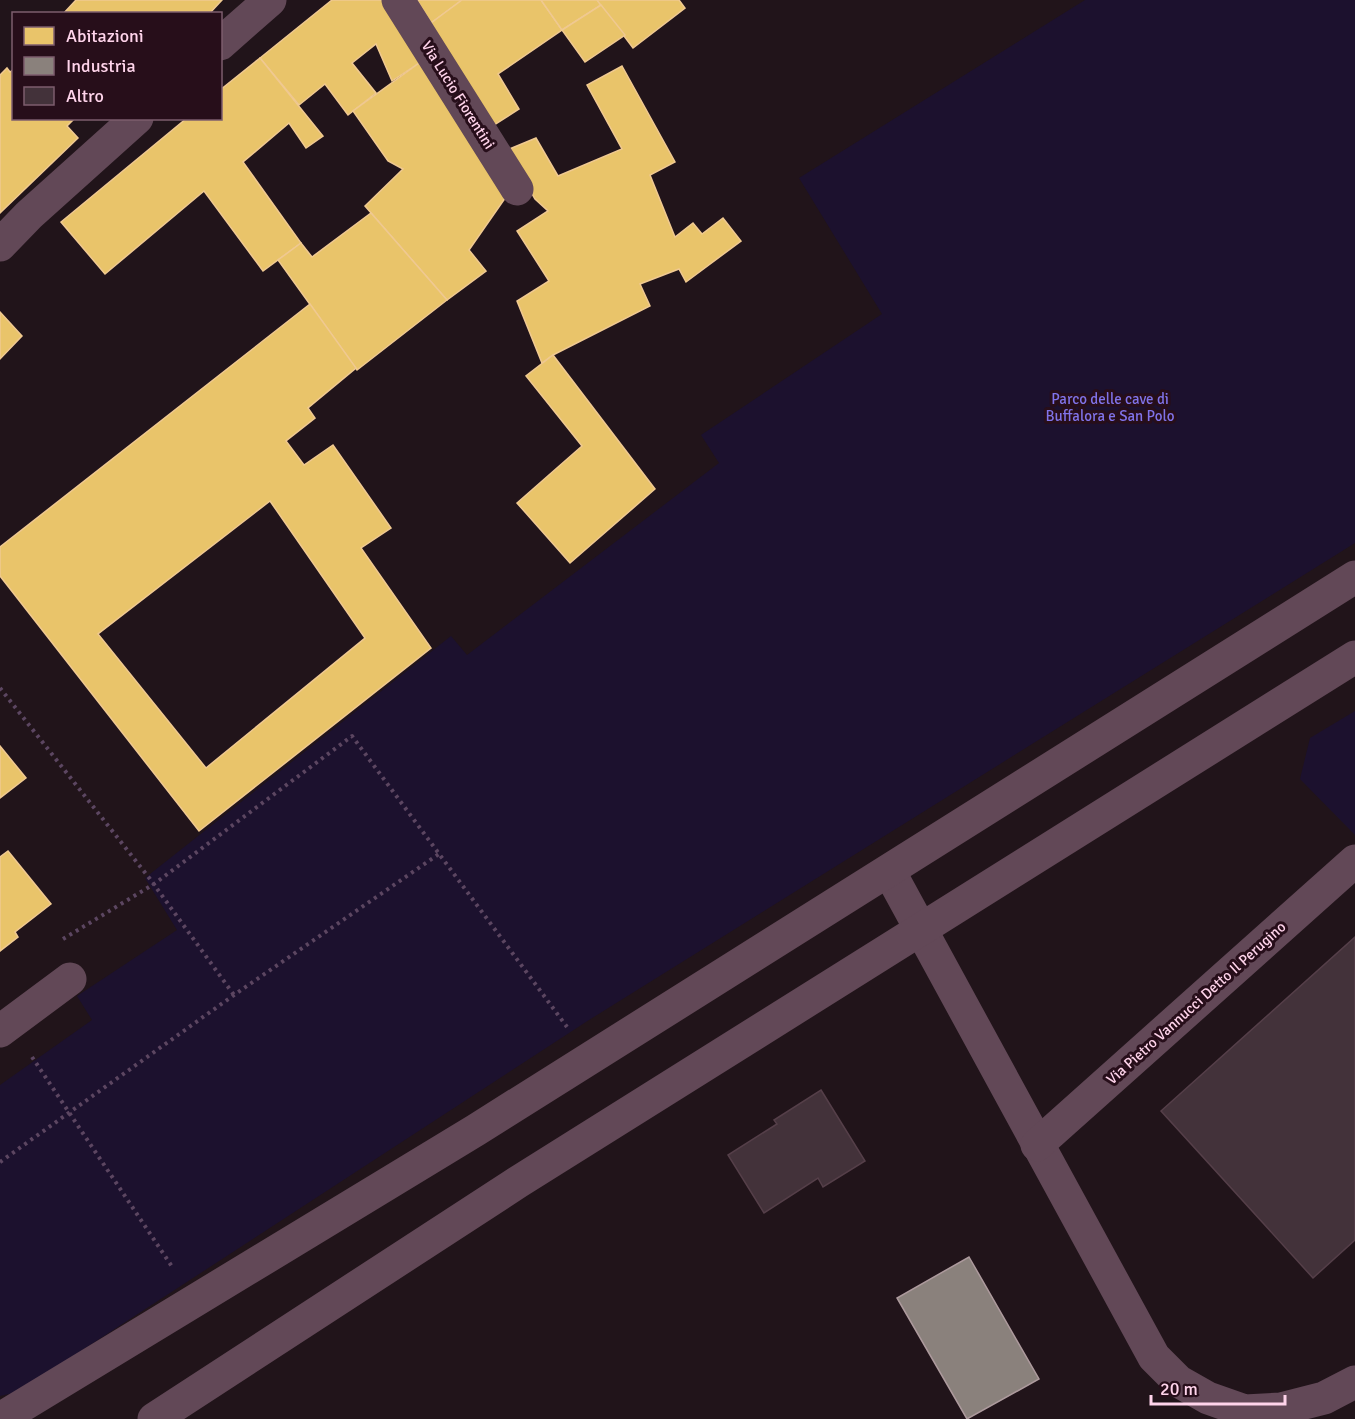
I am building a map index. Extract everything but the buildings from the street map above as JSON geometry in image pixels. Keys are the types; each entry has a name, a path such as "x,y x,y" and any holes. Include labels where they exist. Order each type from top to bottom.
{"street":[{"path":"222,43 270,0"},
{"name":"Via Lucio Fiorentini","path":"398,0 517,189"},
{"path":"0,245 29,215 135,120"},
{"path":"0,1419 591,1059 1355,577"},
{"path":"154,1419 518,1182 1355,657"},
{"name":"Via Pietro Vannucci Detto Il Perugino","path":"1037,1145 1355,861"},
{"path":"889,871 1154,1357 1178,1381 1208,1398 1245,1411 1281,1409 1324,1398 1355,1382"},
{"path":"5,1027 70,979"}],"path":[{"path":"0,688 154,884 234,995"},
{"path":"57,942 154,884 352,736 591,1059"},
{"path":"0,1162 234,995 439,854"},
{"path":"5,1027 68,1113 178,1276"}],"green space":[{"name":"Parco delle cave di Buffalora e San Polo","path":"1085,0 1355,0 1355,543 589,1020 18,1392 0,1396 0,1085 92,1020 77,996 177,930 145,878 451,636 467,655 719,463 701,435 882,314 799,178"},
{"path":"1355,711 1355,835 1300,779 1310,738"}]}
